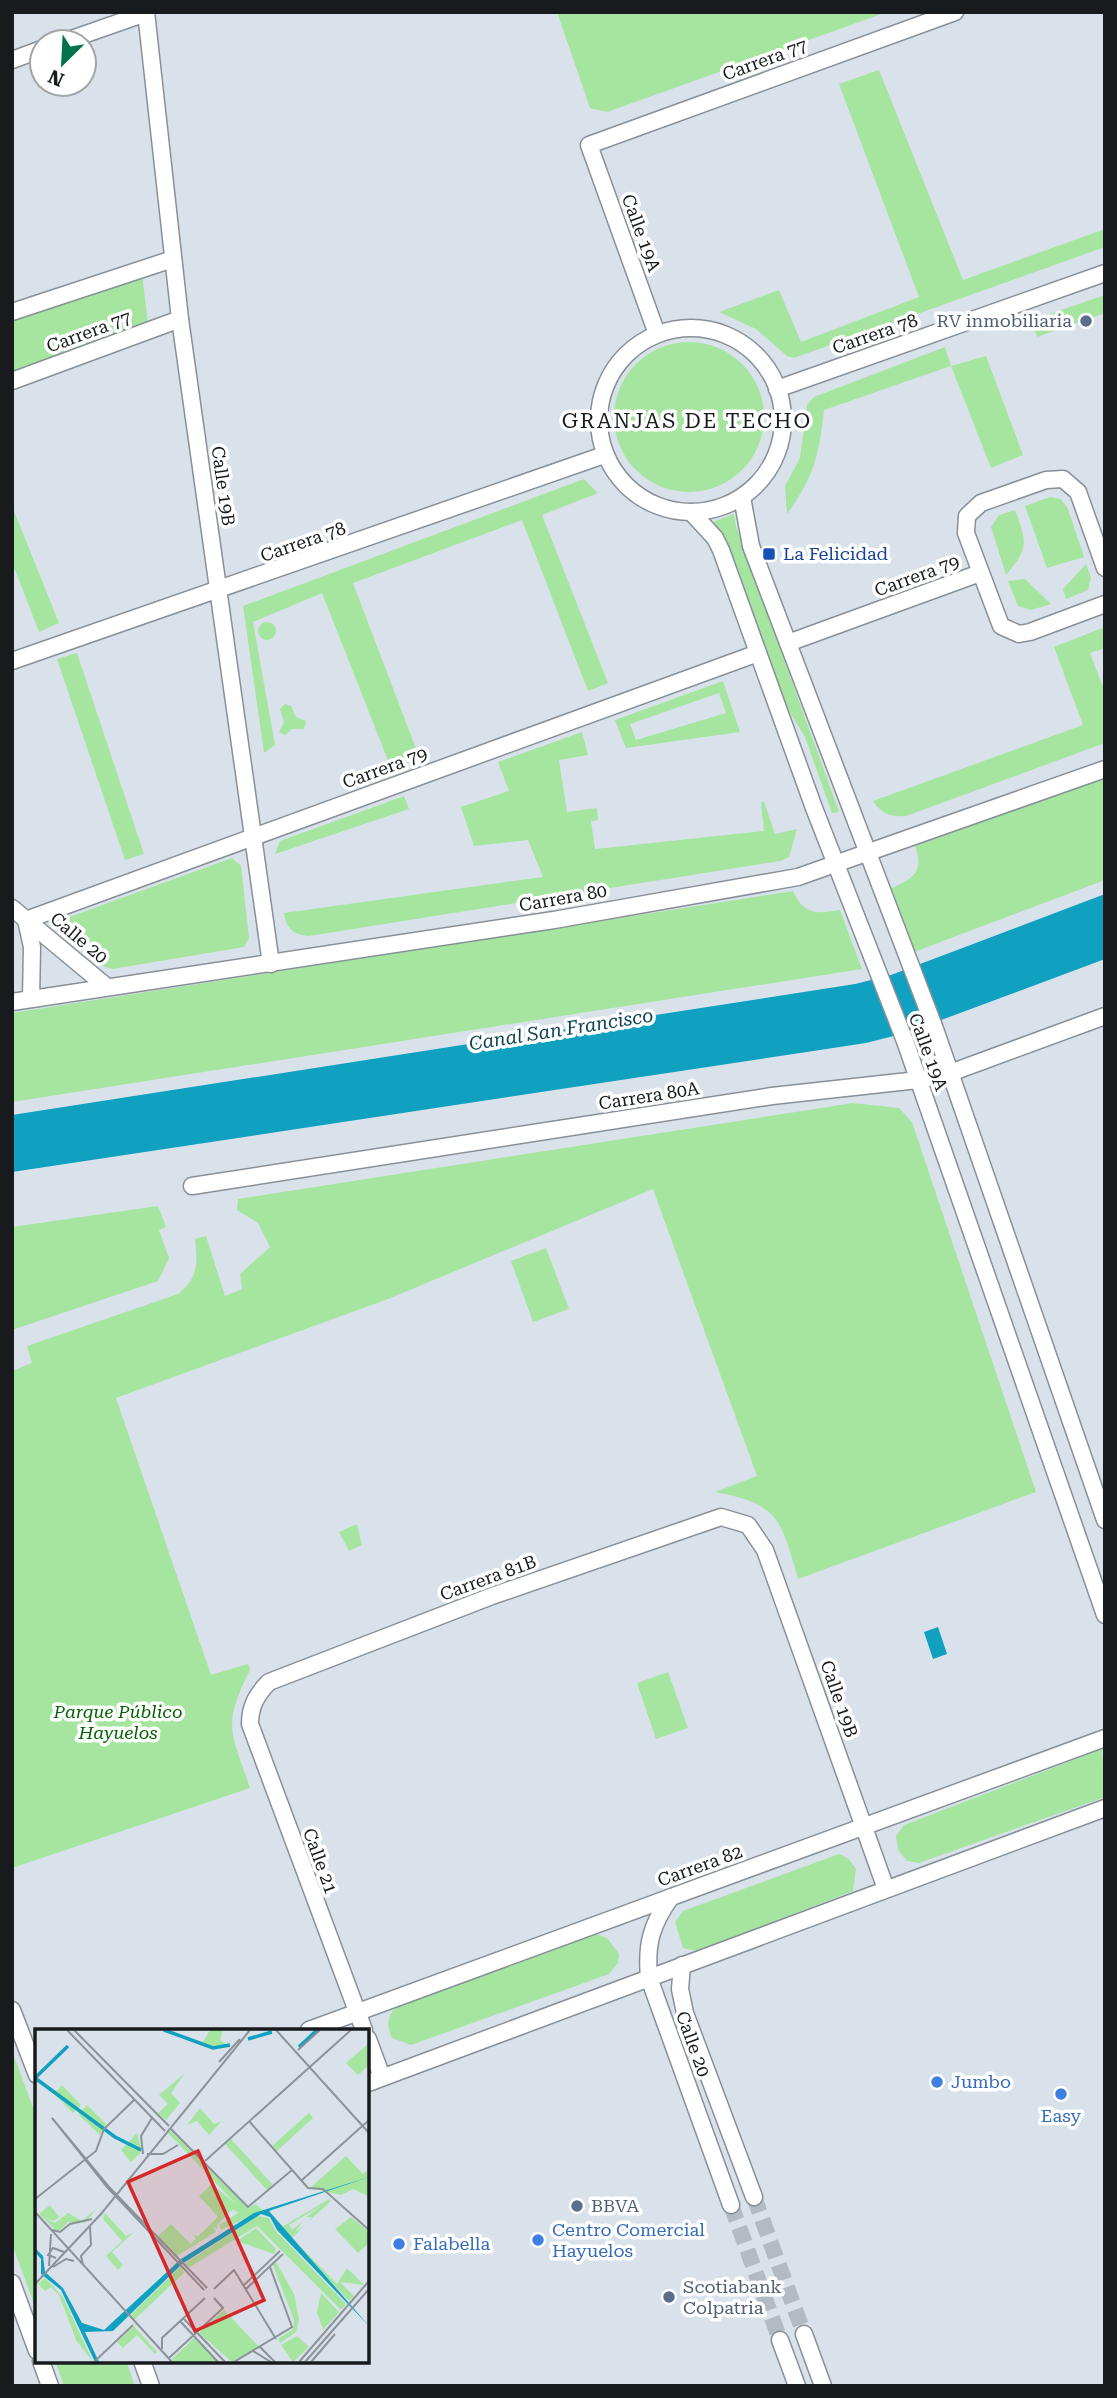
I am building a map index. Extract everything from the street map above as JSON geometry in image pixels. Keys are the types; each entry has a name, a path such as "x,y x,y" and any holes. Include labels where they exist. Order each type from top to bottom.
{"street":[{"name":"Carrera 77","path":"589,145 955,12"},
{"path":"98,30 146,13"},
{"name":"Calle 19B","path":"146,13 180,319 271,964"},
{"name":"Calle 19A","path":"589,145 657,334"},
{"path":"12,312 173,259"},
{"name":"Carrera 78","path":"778,389 1105,273"},
{"name":"Carrera 77","path":"12,381 180,319"},
{"path":"688,329 719,333 755,354 778,389 783,413 782,438 767,471 742,497 718,508 692,513 665,509 639,498 619,479 604,455 598,431 599,407 605,384 627,354 657,334 688,329"},
{"name":"Carrera 78","path":"12,661 218,592 604,455"},
{"name":"Carrera 79","path":"1105,568 1098,530 1078,492 1063,479 1046,480 995,498 973,508 967,516 966,533 995,617 1009,631 1030,632 1105,604"},
{"name":"Calle 19A","path":"742,497 748,534 935,1029 1098,1479 1105,1520"},
{"name":"Calle 19A","path":"692,513 715,538 836,865 905,1041 1105,1615"},
{"name":"Carrera 79","path":"788,643 980,573"},
{"name":"Carrera 79","path":"26,920 758,653"},
{"name":"Carrera 80","path":"12,1002 271,964 798,877 1105,769"},
{"name":"Calle 20","path":"12,908 107,987"},
{"path":"26,920 32,947 31,999"},
{"name":"Carrera 80A","path":"192,1186 772,1096 918,1080 950,1073 1105,1016"},
{"name":"Carrera 81B","path":"253,1704 270,1682 492,1596 721,1517 748,1525"},
{"name":"Calle 19B","path":"748,1525 765,1550 886,1889"},
{"name":"Calle 21","path":"253,1704 250,1724 363,2029"},
{"name":"Carrera 82","path":"314,2029 1105,1738"},
{"path":"369,2045 375,2080 1105,1808"},
{"name":"Calle 20","path":"671,1898 650,1933 647,1949 649,1978 731,2205"},
{"name":"Calle 20","path":"682,1965 680,1989 685,2013 754,2197"},
{"path":"12,2010 35,2070"},
{"path":"12,2283 35,2346"},
{"path":"804,2334 822,2386"},
{"path":"780,2340 797,2386"},
{"path":"42,2363 50,2386"},
{"path":"143,2363 151,2386"}],"green space":[{"path":"557,12 887,12 607,112 590,108"},
{"path":"879,70 963,280 1105,229 1105,247 794,358 787,356 756,329 719,312 779,290 801,342 919,297 839,84"},
{"path":"142,274 148,324 12,372 12,321"},
{"path":"1105,295 1105,313 1037,337 1032,320"},
{"path":"689,342 718,348 731,354 742,364 752,375 758,388 764,417 758,446 752,459 742,470 731,480 718,486 689,492 660,486 647,480 636,470 626,459 620,446 614,417 620,388 626,375 636,364 647,354 660,348"},
{"path":"945,347 951,366 824,410 820,440 810,476 787,514 785,486 800,458 807,405 814,397"},
{"path":"986,356 1023,455 991,468 951,366"},
{"path":"584,479 598,493 542,515 608,683 588,691 522,520 353,583 418,754 389,763 322,593 253,622 275,745 264,753 243,606"},
{"path":"1050,497 1061,499 1068,509 1084,557 1047,568 1025,506"},
{"path":"12,506 59,623 39,632 12,562"},
{"path":"1015,510 1024,544 1019,558 1006,575 991,527 999,515"},
{"path":"734,514 736,526 839,812 832,813 805,737 780,696 721,532 713,522"},
{"path":"1086,564 1091,578 1088,590 1066,599 1063,589"},
{"path":"1025,579 1051,604 1031,610 1018,606 1008,581"},
{"path":"267,622 275,627 276,631 271,639 267,640 259,635 258,631 263,623"},
{"path":"1105,627 1105,648 1090,653 1105,692 1105,743 906,816 887,814 876,805 873,801 1083,725 1054,647"},
{"path":"77,653 144,854 125,860 57,659"},
{"path":"723,681 740,732 626,748 615,720","holes":["719,693 726,713 636,740 630,724"]},
{"path":"285,704 291,706 296,717 306,721 304,729 292,729 285,735 279,732 284,722 280,709"},
{"path":"582,732 588,755 559,760 567,812 597,808 598,820 591,821 595,849 764,831 761,802 764,802 775,834 797,829 789,857 780,861 309,936 295,932 286,923 284,913 543,877 528,840 474,846 461,807 509,791 498,762"},
{"path":"1105,776 1105,880 914,952 890,889 905,882 917,869 918,855 915,846"},
{"path":"404,796 409,809 275,854 280,841"},
{"path":"232,858 241,866 249,938 244,947 112,969 100,965 57,927 61,920"},
{"path":"793,891 807,909 818,912 840,910 862,969 12,1102 12,1013"},
{"name":"Parque Público Hayuelos","path":"853,1103 899,1108 912,1122 1036,1492 798,1579 787,1542 774,1518 753,1502 715,1492 757,1476 653,1189 388,1299 116,1398 211,1675 248,1664 250,1670 236,1704 232,1729 250,1788 12,1868 12,1371 32,1363 27,1346 178,1294 190,1282 195,1270 195,1239 206,1236 225,1296 242,1289 240,1274 270,1247 258,1223 237,1210 238,1199"},
{"path":"158,1206 166,1227 159,1230 169,1258 158,1281 12,1330 12,1227"},
{"path":"546,1248 569,1309 533,1322 511,1261"},
{"path":"357,1524 362,1545 349,1551 339,1532"},
{"path":"668,1672 688,1728 656,1739 637,1683"},
{"path":"1102,1749 1105,1797 919,1863 907,1861 898,1850 896,1836 904,1825"},
{"path":"839,1854 849,1859 856,1869 853,1891 697,1951 683,1948 675,1922 683,1911"},
{"path":"593,1933 607,1938 619,1954 618,1963 609,1974 411,2045 392,2038 389,2019 400,2003"},
{"path":"12,2051 35,2113 35,2307 12,2244"},
{"path":"56,2363 127,2363 135,2386 64,2386"}],"water":[{"path":"1105,894 1105,959 909,1032 866,1043 12,1172 12,1115 855,984 891,975"},
{"path":"938,1627 947,1654 933,1659 924,1632"}],"tunnel":[{"path":"754,2197 804,2334"},
{"path":"731,2205 780,2340"}],"place":[{"name":"RV inmobiliaria","path":"1086,321"},
{"name":"La Felicidad","path":"769,554"},
{"name":"Jumbo","path":"937,2082"},
{"name":"Easy","path":"1061,2094"},
{"name":"BBVA","path":"577,2206"},
{"name":"Centro Comercial Hayuelos","path":"538,2240"},
{"name":"Falabella","path":"399,2244"},
{"name":"Scotiabank Colpatria","path":"669,2297"}],"district":[{"name":"GRANJAS DE TECHO","path":"687,421"}],"water label":[{"name":"Canal San Francisco","path":"561,1029"}]}
